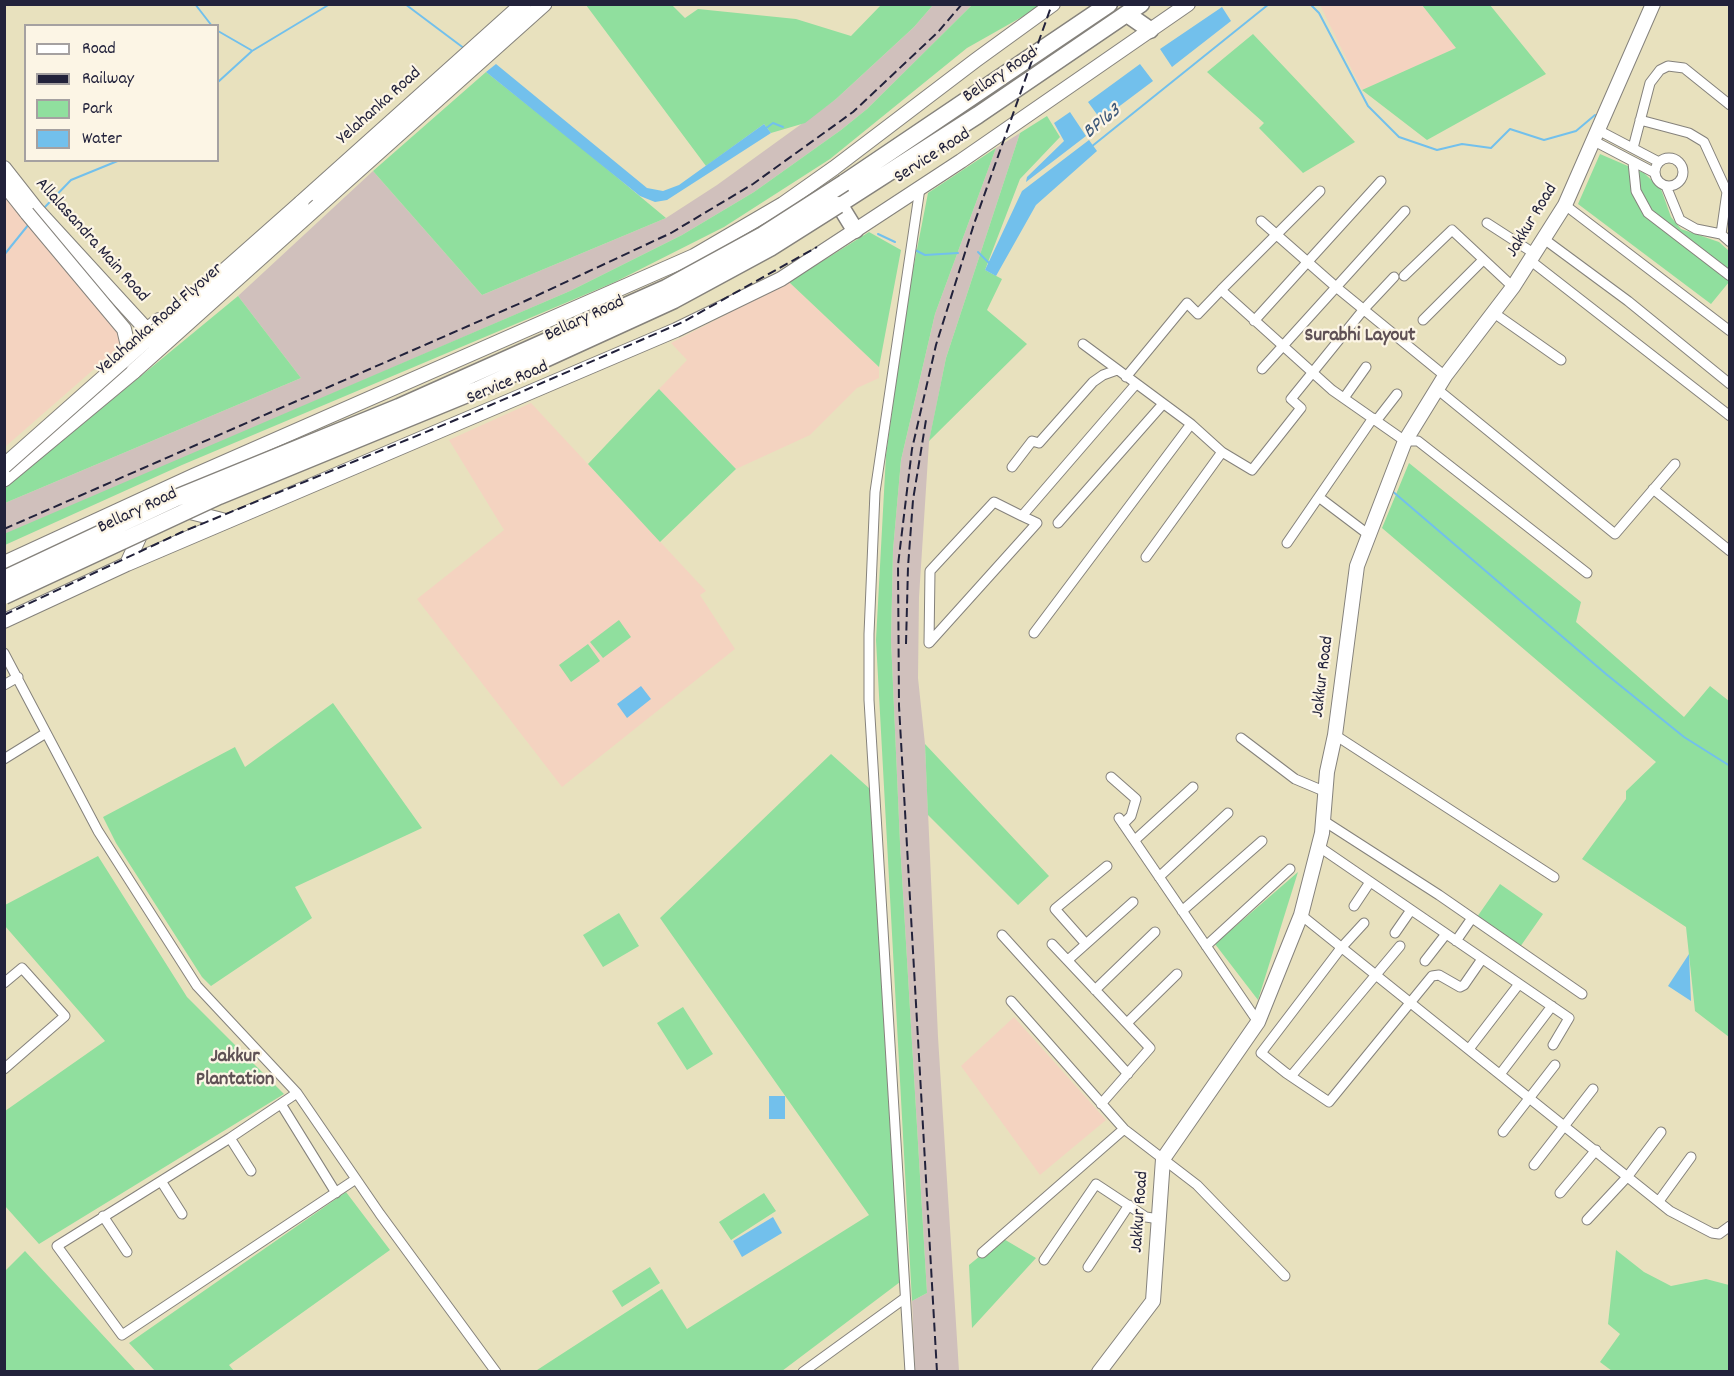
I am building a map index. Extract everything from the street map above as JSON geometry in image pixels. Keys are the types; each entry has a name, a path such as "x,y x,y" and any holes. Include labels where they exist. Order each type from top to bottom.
{"highway":[{"name":"Bellary Road","path":"4,579 176,498 399,407 666,288 753,241 844,183 1109,4"},
{"name":"Bellary Road","path":"4,596 219,496 466,394 653,310 734,269 839,205 978,115 1134,9"},
{"path":"1134,9 1150,30"},
{"path":"839,205 855,230"}],"main road":[{"path":"514,22 522,4"},
{"path":"514,22 544,4"},
{"name":"Yelahanka Road","path":"339,187 514,22"},
{"name":"Yelahanka Road","path":"318,188 452,79"},
{"name":"Yelahanka Road Flyover","path":"4,479 153,355 339,187"},
{"name":"Yelahanka Road Flyover","path":"4,465 318,188"}],"street":[{"path":"4,564 193,476 694,256 783,204 834,168 993,46 1053,4"},
{"path":"1150,30 1188,4"},
{"name":"Jakkur Road","path":"1099,1371 1153,1301 1163,1159 1258,1022 1301,915 1324,821 1357,566 1405,441 1445,376 1513,287 1565,205 1653,4"},
{"name":"Service Road","path":"4,621 226,521 496,409 675,330 781,279 1025,117 1150,30"},
{"path":"1633,148 1650,83 1660,70 1668,66 1684,68 1730,105"},
{"path":"1640,120 1689,133 1704,142 1728,191 1726,219 1722,234"},
{"path":"1596,136 1633,148 1659,162"},
{"path":"1596,136 1633,162 1655,173"},
{"path":"1666,186 1678,183 1682,176 1682,168 1674,159 1664,159 1659,162 1655,173 1658,181 1666,186 1680,220 1696,228 1722,234 1730,242"},
{"path":"1633,162 1636,191 1648,213 1730,276"},
{"name":"Allalasandra Main Road","path":"4,168 26,207"},
{"path":"1254,321 1381,181"},
{"name":"Allalasandra Main Road","path":"4,184 147,330 301,193 318,188"},
{"path":"4,485 165,350 332,201 339,187"},
{"path":"910,1371 869,700 869,634 876,492 920,187"},
{"path":"1126,376 1187,303 1198,314 1278,236 1320,191"},
{"path":"1565,205 1730,331"},
{"path":"26,207 124,329 128,345 123,361"},
{"path":"1262,369 1405,211"},
{"path":"1261,221 1336,287 1445,376"},
{"path":"1487,224 1533,258 1730,416"},
{"path":"1083,344 1162,405 1191,424 1222,452 1252,470 1301,408 1291,399 1364,309 1452,230 1513,287"},
{"path":"1544,239 1655,321 1730,384"},
{"path":"1423,320 1483,260"},
{"path":"1221,290 1344,398 1405,441 1418,441 1587,573"},
{"path":"1494,313 1561,360"},
{"path":"4,456 147,330 165,350"},
{"path":"1344,398 1366,367"},
{"path":"1012,467 1032,441 1039,443 1093,382 1117,370"},
{"path":"1022,516 1136,384"},
{"path":"1437,389 1615,534 1675,464"},
{"path":"1287,543 1375,420 1397,394"},
{"path":"1058,523 1162,405"},
{"path":"1034,633 1191,424"},
{"path":"1146,558 1222,452"},
{"path":"193,476 173,494 176,508 226,521"},
{"path":"1653,489 1730,550"},
{"path":"1320,498 1369,535"},
{"path":"994,502 1022,516 1037,523 929,643 930,571 994,502"},
{"path":"105,518 132,518 139,524 141,533 127,564"},
{"path":"4,653 98,831 197,986 297,1093 356,1179 496,1371"},
{"path":"4,686 18,677"},
{"path":"4,759 46,733"},
{"path":"1335,735 1554,877"},
{"path":"1241,738 1295,779 1326,792"},
{"path":"1111,777 1136,800 1131,816 1121,821 1258,1022"},
{"path":"1135,840 1193,787"},
{"path":"1159,877 1228,813"},
{"path":"1324,821 1472,918 1582,994"},
{"path":"1182,911 1262,841"},
{"path":"1318,846 1569,1018 1553,1045"},
{"path":"1086,944 1055,909 1107,866"},
{"path":"1206,946 1290,869"},
{"path":"1354,906 1371,882"},
{"path":"1068,960 1132,902"},
{"path":"1395,933 1411,910"},
{"path":"1301,915 1374,975 1501,1073 1670,1211 1712,1233 1719,1234 1730,1226"},
{"path":"1456,941 1472,918"},
{"path":"1364,923 1341,948 1261,1053 1329,1102 1432,976 1438,975 1460,987 1464,986 1482,959"},
{"path":"1095,990 1155,932"},
{"path":"1425,961 1446,934"},
{"path":"1002,935 1128,1074"},
{"path":"1052,944 1150,1048 1101,1104"},
{"path":"1292,1075 1400,945"},
{"path":"4,1069 65,1016 22,968 5,981"},
{"path":"1127,1023 1177,974"},
{"path":"1469,1049 1519,984"},
{"path":"1011,1001 1124,1129 1197,1185 1285,1276"},
{"path":"1501,1073 1552,1006"},
{"path":"1503,1132 1555,1065"},
{"path":"1534,1165 1593,1089"},
{"path":"297,1093 230,1138 56,1244 122,1335 356,1179"},
{"path":"281,1104 336,1193"},
{"path":"982,1253 1124,1129"},
{"path":"1587,1220 1628,1176 1661,1132"},
{"path":"230,1138 251,1170"},
{"path":"1560,1193 1596,1150"},
{"path":"1659,1201 1690,1157"},
{"path":"161,1181 182,1214"},
{"path":"1044,1260 1096,1184 1146,1217 1159,1219"},
{"path":"1088,1267 1129,1206"},
{"path":"103,1216 127,1252"},
{"path":"803,1371 905,1298"}],"shaded area":[{"path":"933,5 972,5 867,109 841,130 754,192 682,235 570,291 5,535 5,503 301,378 238,296 373,171 482,295 666,218 717,185 836,99 914,27"},
{"path":"1320,5 1422,5 1457,48 1362,90"},
{"path":"1020,133 946,358 929,442 919,597 918,678 925,744 938,1037 959,1371 915,1371 912,1301 927,1293 900,843 891,640 893,550 901,460 935,314 996,148"},
{"path":"4,195 125,342 5,447 4,447"},
{"path":"789,282 879,367 879,378 857,388 810,435 736,469 659,389 687,360 671,343"},
{"path":"531,403 706,591 700,595 735,649 562,787 417,599 504,530 449,440"},
{"path":"1014,1017 1106,1120 1040,1175 961,1066"}],"green space":[{"path":"586,5 672,5 685,18 698,9 796,19 851,36 881,5 933,5 914,27 836,99 805,123 771,133 764,124 706,166"},
{"path":"972,5 1043,5 967,48 830,159 724,227 615,282 182,465 5,545 4,534 570,291 682,235 754,192 841,130 867,109"},
{"path":"1422,5 1490,5 1546,74 1427,140 1362,90 1456,48"},
{"path":"1253,34 1355,142 1303,173 1259,128 1264,123 1207,72"},
{"path":"486,72 666,218 482,295 373,171"},
{"path":"1047,116 1060,137 1020,179 985,270 1002,279 987,310 1027,344 929,441 946,358 1020,133"},
{"path":"996,148 935,314 901,460 893,550 891,640 900,843 927,1293 912,1301 876,640 886,455 908,295 928,193"},
{"path":"1600,154 1644,173 1661,189 1671,217 1681,229 1719,242 1729,251 1729,282 1711,304 1578,204"},
{"path":"869,232 901,250 879,367 789,282"},
{"path":"238,296 301,378 5,503 5,488"},
{"path":"659,389 736,469 660,542 588,464"},
{"path":"1409,463 1581,602 1576,622 1684,717 1710,686 1729,701 1729,1037 1695,1011 1686,927 1582,859 1626,799 1626,791 1656,762 1382,528"},
{"path":"619,620 631,637 603,658 590,642"},
{"path":"588,644 600,661 571,682 559,665"},
{"path":"333,703 422,828 295,887 312,918 211,986 202,977 116,843 103,817 235,747 245,767"},
{"path":"925,744 1049,876 1018,905 928,815"},
{"path":"831,754 870,789 900,1282 782,1371 534,1372 662,1289 687,1329 869,1215 660,918"},
{"path":"98,856 187,997 284,1094 39,1244 5,1206 5,1111 105,1041 5,926 5,905"},
{"path":"1298,872 1258,1000 1215,944"},
{"path":"1500,884 1543,914 1520,947 1477,917"},
{"path":"619,913 639,946 603,967 583,935"},
{"path":"683,1007 713,1054 687,1070 657,1023"},
{"path":"346,1192 390,1250 229,1365 234,1371 155,1371 129,1343"},
{"path":"764,1193 776,1211 731,1240 719,1222"},
{"path":"1002,1238 1036,1258 972,1328 969,1265"},
{"path":"1616,1250 1644,1272 1671,1286 1706,1279 1729,1285 1729,1371 1612,1371 1600,1362 1620,1334 1608,1324"},
{"path":"25,1251 136,1371 5,1371 5,1271"},
{"path":"650,1267 660,1283 622,1307 612,1291"}],"water":[{"path":"1222,7 1231,21 1172,67 1160,49"},
{"path":"496,64 647,188 663,191 679,185 764,124 771,133 667,200 655,202 640,196 486,72"},
{"path":"1140,64 1153,81 1101,120 1088,102"},
{"path":"1070,112 1086,136 1026,182 1027,177 1064,141 1054,123"},
{"path":"1089,140 1097,151 1036,205 996,276 985,270 1022,191"},
{"path":"641,686 651,699 627,718 617,704"},
{"path":"1689,954 1691,1001 1668,986"},
{"path":"769,1096 785,1096 785,1119 769,1119"},
{"path":"773,1217 782,1233 742,1257 733,1241"}],"waterway":[{"path":"195,4 210,24"},
{"path":"219,81 252,51 330,4"},
{"path":"405,4 465,49"},
{"name":"BP163","path":"1091,147 1269,4"},
{"name":"BP163","path":"1310,4 1319,13 1368,106 1399,137 1437,150 1462,144 1491,148 1510,129 1544,140 1576,131 1595,115"},
{"path":"219,32 251,50"},
{"path":"765,129 773,123 783,127"},
{"path":"43,209 71,180 115,162"},
{"path":"4,255 29,224"},
{"path":"878,234 895,242"},
{"path":"915,250 925,255 958,253"},
{"name":"BP163","path":"978,252 990,264"},
{"path":"1391,490 1606,674 1684,737 1730,766"}],"railway":[{"path":"4,529 523,302 671,233 753,184 853,112 938,32 962,4"},
{"path":"937,1372 899,706 898,565 912,449 936,345 974,224 1052,4"},
{"path":"4,615 182,532 470,414 683,322 817,247"},
{"path":"906,644 913,500 926,420"}],"district":[{"name":"Surabhi Layout","path":"1360,337"},
{"name":"Jakkur Plantation","path":"235,1070"}]}
